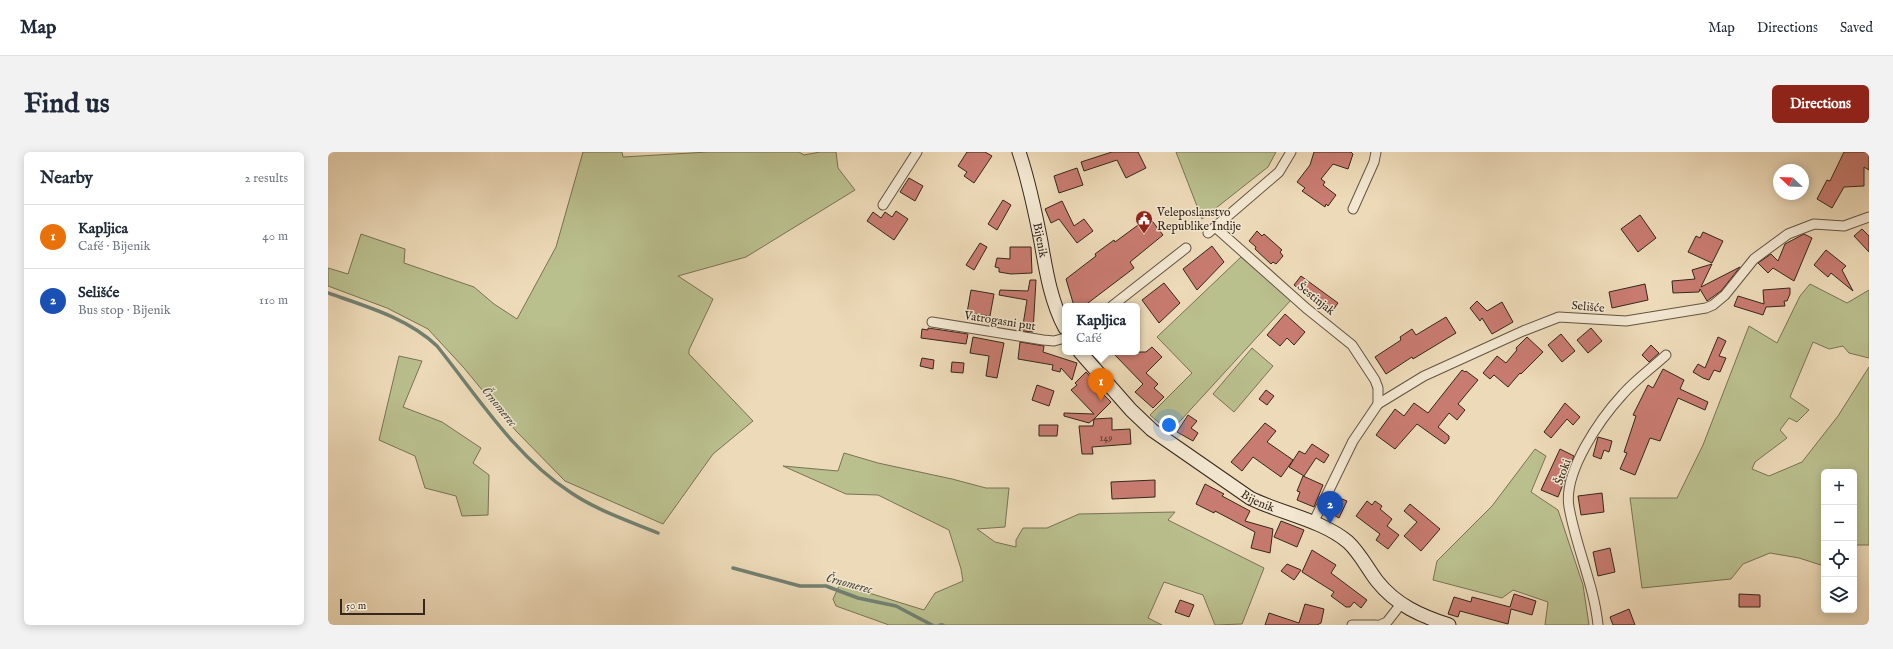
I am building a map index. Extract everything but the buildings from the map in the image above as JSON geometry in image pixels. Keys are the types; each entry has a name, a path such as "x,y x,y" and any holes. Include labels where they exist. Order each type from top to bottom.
{"main road":[{"name":"Bijenik","path":"1019,152 1028,178 1048,282 1054,304 1062,321"},
{"name":"Bijenik","path":"1083,355 1131,410 1152,430 1250,498 1268,507 1313,523 1348,542 1378,582 1393,598 1433,622 1449,625"}],"street":[{"path":"883,205 918,152"},
{"name":"Šestinjak","path":"1291,152 1279,172 1212,230 1352,346 1375,380 1378,388 1378,404"},
{"path":"1353,209 1374,162 1376,152"},
{"name":"Selišće","path":"1313,523 1353,441 1378,404 1400,390 1456,360 1549,320 1567,316 1626,321 1706,308 1713,305 1725,296 1754,259 1788,234 1814,224 1844,226 1869,217"},
{"path":"1116,303 1186,248"},
{"name":"Vatrogasni put","path":"932,322 1043,340 1054,341 1062,339"},
{"name":"Štoki","path":"1598,625 1592,595 1569,509 1569,488 1584,451 1607,414 1624,393 1666,356"},
{"path":"1380,625 1387,622 1401,604"},
{"path":"1352,625 1376,625"}],"green space":[{"path":"583,152 622,152 623,157 708,152 799,152 804,155 820,152 836,152 838,168 855,190 746,257 678,276 713,299 689,350 689,354 753,421 713,454 663,524 565,481 516,431 464,368 428,329 387,308 328,286 328,268 348,274 361,234 405,249 404,263 474,287 494,304 517,319 556,247"},
{"path":"1176,152 1276,152 1268,167 1202,219"},
{"path":"1241,257 1291,300 1170,432 1150,415 1192,373 1157,337"},
{"path":"1810,284 1847,303 1869,290 1869,358 1849,353 1843,346 1829,349 1813,342 1790,397 1809,410 1797,422 1789,418 1780,430 1787,438 1755,462 1752,469 1769,476 1802,462 1838,416 1869,367 1869,545 1857,545 1857,469 1821,469 1821,565 1799,558 1770,553 1743,564 1731,579 1642,588 1630,498 1677,498 1703,445 1749,326 1777,343 1800,296"},
{"path":"1252,348 1273,366 1234,412 1213,394"},
{"path":"399,356 422,361 403,407 442,422 481,448 473,463 489,475 488,515 462,516 456,496 425,488 415,456 379,440"},
{"path":"1535,449 1546,456 1531,492 1558,510 1583,585 1589,625 1545,625 1548,602 1513,590 1502,598 1433,580 1437,561 1492,506"},
{"path":"844,453 878,463 986,488 1009,488 1005,527 977,529 995,542 1016,547 1016,540 1023,528 1047,528 1079,514 1175,512 1168,520 1264,568 1242,624 1215,625 1203,595 1164,582 1148,618 1162,625 889,625 836,606 833,599 840,584 924,610 935,593 963,581 961,569 949,530 878,495 846,494 783,466 838,471"}],"waterway":[{"name":"Črnomerec","path":"328,293 400,320 426,336 437,346 498,425 532,461 550,477 570,492 591,504 613,515 658,533"},
{"name":"Črnomerec","path":"733,568 800,586 826,586 858,598 896,606 932,625"}],"place":[{"name":"Veleposlanstvo Republike Indije","path":"1144,234"},
{"name":"Kapljica","path":"1101,401"},
{"name":"Selišće","path":"1330,524"}]}
